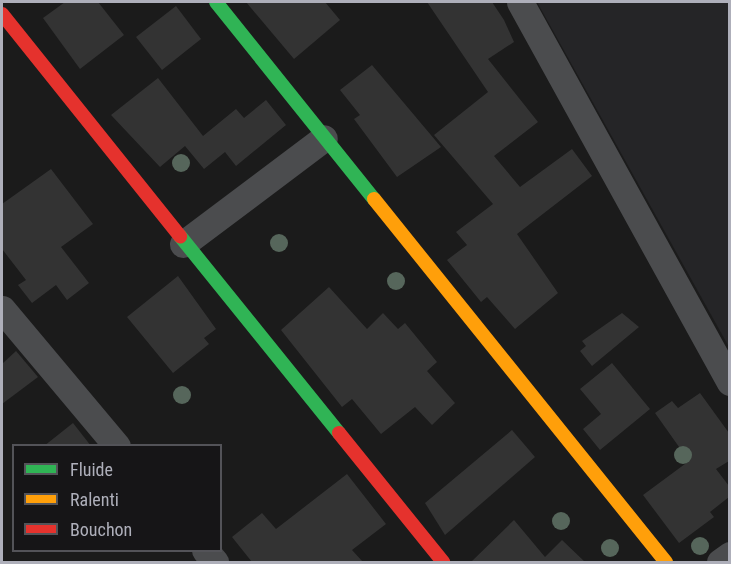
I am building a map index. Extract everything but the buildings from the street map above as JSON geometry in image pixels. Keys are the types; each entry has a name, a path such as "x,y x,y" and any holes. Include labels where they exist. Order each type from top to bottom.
{"street":[{"path":"216,2 666,562"},
{"path":"520,2 729,382"},
{"path":"2,14 183,244 442,562"},
{"path":"183,244 324,138"},
{"path":"2,309 115,444"},
{"path":"720,562 729,555"}],"shaded area":[{"path":"537,2 729,2 729,347"}],"traffic: fast":[{"path":"216,2 374,199"},
{"path":"180,236 339,433"}],"traffic: slow":[{"path":"374,199 666,562"}],"traffic: jam":[{"path":"2,14 180,236"},
{"path":"339,433 443,562"}]}
